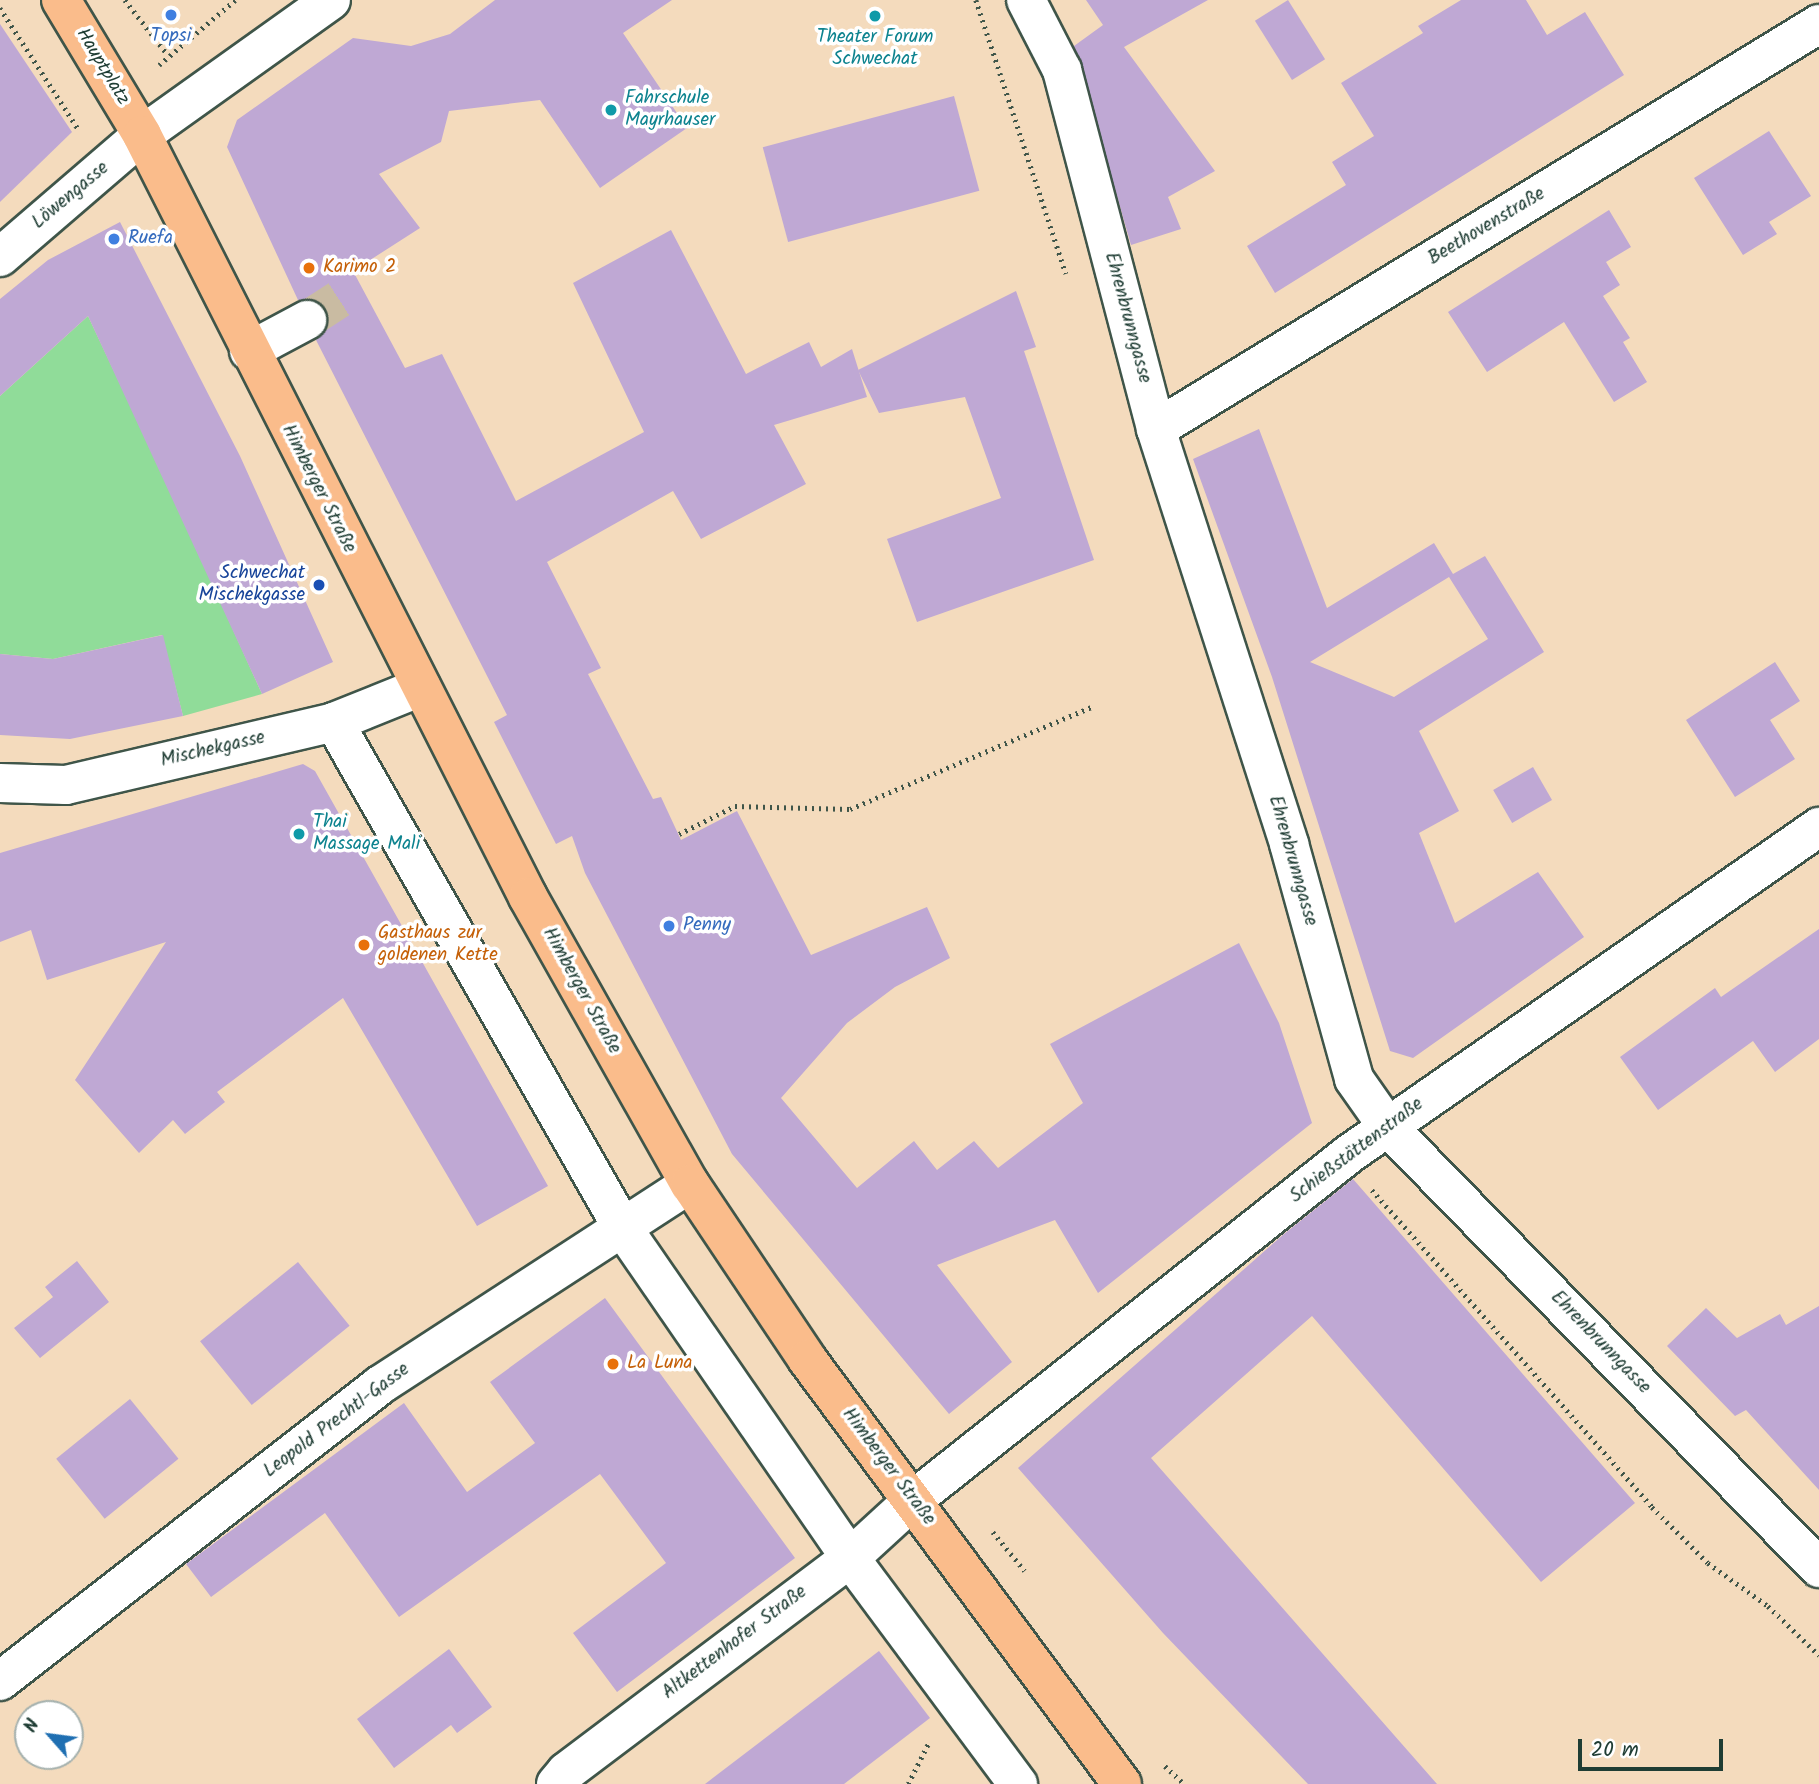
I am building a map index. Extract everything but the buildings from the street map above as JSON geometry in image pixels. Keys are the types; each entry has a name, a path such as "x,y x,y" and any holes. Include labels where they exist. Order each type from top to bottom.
{"main road":[{"name":"Hauptplatz","path":"61,0 142,135"},
{"name":"Himberger Straße","path":"142,135 249,351 528,897 690,1184 807,1359 1122,1784"}],"street":[{"name":"Löwengasse","path":"0,257 142,135 331,0"},
{"name":"Ehrenbrunngasse","path":"1026,0 1062,70 1156,429 1289,844 1354,1079 1387,1126 1819,1568"},
{"name":"Beethovenstraße","path":"1156,429 1812,22"},
{"path":"249,351 307,320"},
{"name":"Mischekgasse","path":"0,783 66,785 334,722 421,687"},
{"path":"334,722 622,1227 850,1558 1018,1784"},
{"name":"Schießstättenstraße","path":"913,1500 1387,1126 1819,827"},
{"name":"Leopold Prechtl-Gasse","path":"0,1681 380,1385 690,1184"},
{"name":"Altkettenhofer Straße","path":"556,1784 850,1558 913,1500"}],"path":[{"path":"125,0 168,55"},
{"path":"0,8 84,138"},
{"path":"678,834 735,806 850,809 1092,707"}],"green space":[{"path":"88,316 262,694 183,716 162,635 53,659 0,654 0,396"}],"tunnel":[{"path":"307,320 347,294"}],"place":[{"name":"Topsi","path":"171,15"},
{"name":"Theater Forum Schwechat","path":"875,16"},
{"name":"Fahrschule Mayrhauser","path":"611,110"},
{"name":"Ruefa","path":"114,239"},
{"name":"Karimo 2","path":"309,268"},
{"name":"Schwechat Mischekgasse","path":"319,585"},
{"name":"Thai Massage Mali","path":"299,834"},
{"name":"Penny","path":"669,926"},
{"name":"Gasthaus zur goldenen Kette","path":"364,945"},
{"name":"La Luna","path":"613,1364"}]}
